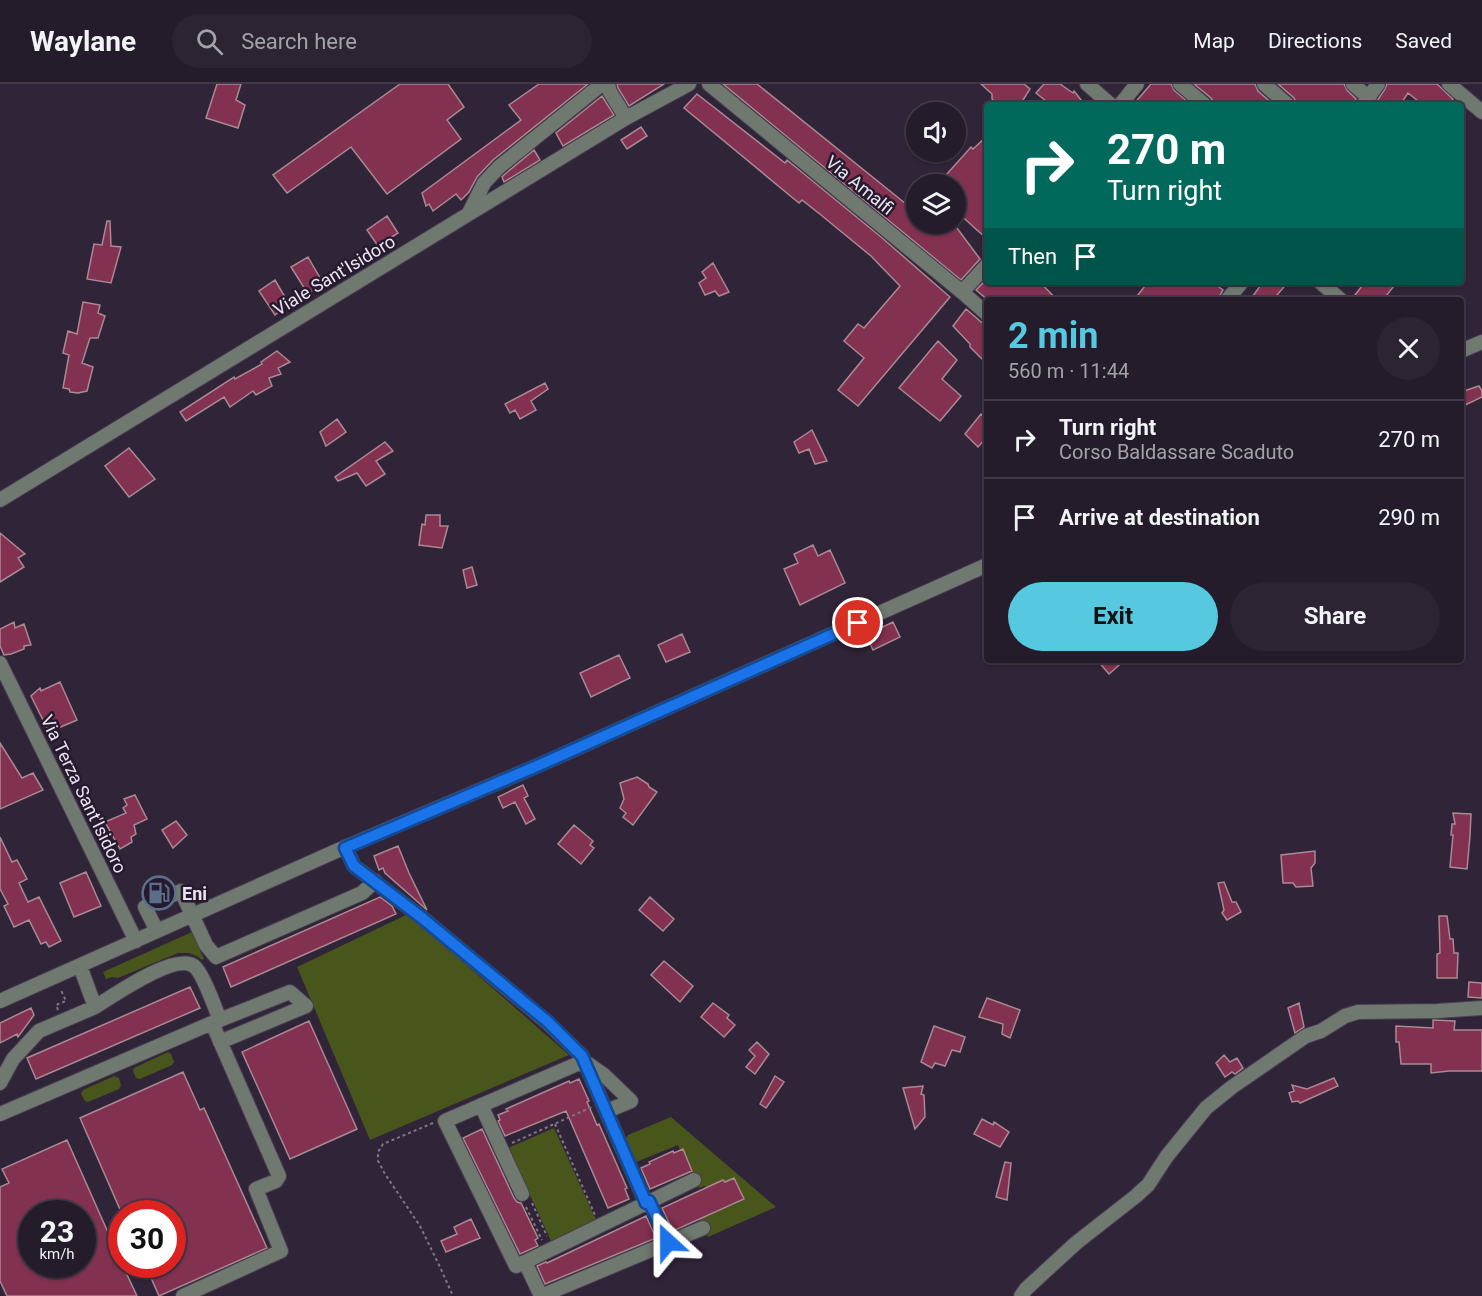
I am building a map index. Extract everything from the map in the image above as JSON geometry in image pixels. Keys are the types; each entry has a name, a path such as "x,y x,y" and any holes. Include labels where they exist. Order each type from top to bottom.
{"street":[{"path":"469,214 484,183 499,167 602,84"},
{"path":"608,84 610,92 626,118"},
{"name":"Viale Sant'Isidoro","path":"0,500 626,118 689,84"},
{"name":"Via Amalfi","path":"709,84 984,311"},
{"path":"1087,84 1108,102"},
{"path":"1122,102 1137,84"},
{"path":"1180,84 1201,102"},
{"path":"1264,84 1285,102"},
{"path":"1353,84 1366,102 1378,84"},
{"path":"1449,84 1482,112"},
{"path":"962,292 984,268"},
{"path":"1230,297 1240,285"},
{"path":"1324,285 1338,297"},
{"path":"1464,350 1482,342"},
{"path":"0,1001 345,848 537,766 984,566"},
{"name":"Via Terza Sant'Isidoro","path":"0,663 136,941"},
{"path":"345,848 354,866 421,917 548,1022 582,1056 668,1242"},
{"path":"157,931 145,907 182,891 206,945 216,957 362,893 375,881"},
{"path":"0,1083 13,1059 39,1030 95,1007 142,978 175,963 185,962 194,966 201,975 220,1042 279,1176 276,1181 256,1189 281,1251 183,1296"},
{"path":"80,966 95,1007"},
{"path":"0,1114 290,992 306,1006 220,1042"},
{"path":"1021,1296 1076,1243 1148,1185 1167,1156 1206,1108 1232,1087 1306,1036 1321,1031 1345,1016 1358,1012 1482,1008"},
{"path":"584,1061 445,1122 516,1266 694,1180"},
{"path":"584,1061 604,1075 631,1101 607,1111"},
{"path":"482,1105 526,1200"},
{"path":"525,1262 541,1296 703,1227"}],"path":[{"path":"62,990 66,1001 56,1005 62,1021"},
{"path":"501,1148 590,1108"},
{"path":"445,1122 438,1120 383,1144 378,1152 378,1161 420,1226 453,1296"},
{"path":"555,1124 600,1226"},
{"path":"526,1200 537,1231"},
{"path":"526,1200 552,1248"}],"green space":[{"path":"408,914 569,1055 370,1140 297,967"},
{"path":"192,932 204,959 189,953 178,953 118,978 106,979 103,972"},
{"path":"168,1052 174,1062 172,1065 140,1079 136,1078 134,1068"},
{"path":"114,1076 119,1078 121,1085 119,1089 88,1102 85,1101 81,1094 83,1090"},
{"path":"671,1117 776,1207 708,1237 700,1219 744,1199 723,1180 706,1188 705,1186 699,1188 683,1150 680,1150 678,1145 636,1162 625,1139 628,1135"},
{"path":"554,1128 598,1224 553,1245 508,1148"}],"building":[{"path":"217,84 241,84 236,100 245,105 238,128 206,118"},
{"path":"400,84 448,84 464,107 447,120 461,139 387,194 351,147 287,193 273,175"},
{"path":"539,84 588,84 493,160 477,177 469,192 461,200 456,194 433,211 429,204 426,206 422,193 521,120 509,105"},
{"path":"617,84 664,84 629,106"},
{"path":"723,84 757,84 906,204 906,234 961,234 980,259 961,280"},
{"path":"981,84 1024,84 1030,89 1022,102 996,102 992,99 992,94"},
{"path":"1044,84 1060,84 1073,93 1074,91 1083,102 1047,102 1036,93"},
{"path":"1151,84 1171,84 1174,90 1188,102 1136,102"},
{"path":"1194,84 1255,84 1258,91 1271,102 1214,102"},
{"path":"1278,84 1344,84 1356,99 1355,102 1296,102"},
{"path":"1387,84 1437,84 1453,99 1450,102 1419,102 1408,93 1402,102 1378,102"},
{"path":"697,94 785,163 787,160 950,297 858,406 838,390 864,358 844,341 858,324 864,328 900,286 871,256 802,200 799,203 684,108"},
{"path":"602,96 614,115 563,146 556,133"},
{"path":"641,127 647,136 627,149 621,140"},
{"path":"984,139 984,236 966,220 966,174 947,174 958,162 966,162 966,153 971,147 973,149"},
{"path":"534,150 540,160 504,182 502,177"},
{"path":"387,216 398,233 378,246 367,230"},
{"path":"107,221 110,221 111,246 121,247 111,283 87,279 94,244 102,245"},
{"path":"308,257 323,283 308,294 291,267"},
{"path":"713,263 729,292 719,296 715,291 705,295 699,283 706,278 702,272"},
{"path":"275,280 289,304 275,315 259,291"},
{"path":"984,282 984,285 1043,285 1054,297 984,297 976,290"},
{"path":"1146,285 1216,285 1223,290 1220,297 1136,297"},
{"path":"1261,285 1286,285 1276,297 1252,297"},
{"path":"1363,285 1395,285 1385,297 1357,297 1355,295"},
{"path":"83,302 100,305 98,313 105,316 98,338 90,338 82,363 93,367 87,391 78,393 63,388 69,355 63,353 68,331 77,334"},
{"path":"966,309 984,324 984,361 970,347 970,344 953,326"},
{"path":"938,341 957,360 942,379 961,396 940,421 899,388"},
{"path":"277,351 290,362 278,368 281,374 269,378 272,386 256,395 253,391 230,407 224,397 186,421 180,412 234,377 235,379 262,364 261,362"},
{"path":"545,383 548,389 531,401 536,410 520,419 515,410 510,413 505,404"},
{"path":"1479,386 1482,397 1464,406 1464,391"},
{"path":"981,414 984,416 984,440 978,447 965,434"},
{"path":"337,419 346,432 326,446 320,432"},
{"path":"812,430 827,461 815,464 809,449 799,453 794,442"},
{"path":"385,442 393,451 376,461 385,474 366,486 357,473 338,481 335,477"},
{"path":"129,448 155,479 129,497 105,466"},
{"path":"426,515 440,515 440,526 448,526 442,548 419,545 422,524 425,525"},
{"path":"0,533 25,554 18,558 24,567 0,582"},
{"path":"813,545 818,556 830,550 845,583 800,605 784,569 798,563 794,554"},
{"path":"472,567 477,585 467,588 463,570"},
{"path":"14,622 15,628 24,624 31,645 4,655 0,646 0,629"},
{"path":"893,622 900,637 873,650 866,635"},
{"path":"682,634 690,652 666,662 658,645"},
{"path":"619,655 630,678 591,697 580,673"},
{"path":"1100,663 1122,663 1109,674"},
{"path":"60,682 77,720 49,732 31,696 40,688 41,691"},
{"path":"0,743 22,778 33,773 43,790 0,809"},
{"path":"637,777 657,792 633,825 623,817 626,813 620,808 624,799 620,783"},
{"path":"523,785 528,796 524,798 535,819 526,824 515,802 503,808 498,797"},
{"path":"135,795 147,819 134,825 136,834 131,837 132,842 120,849 105,822 126,813 123,808 127,805 124,799"},
{"path":"1453,813 1471,814 1467,869 1450,867 1452,824 1455,824"},
{"path":"176,821 187,835 173,848 162,830"},
{"path":"574,825 593,841 590,845 594,848 581,864 558,844"},
{"path":"0,837 12,862 17,860 27,879 19,883 28,902 39,897 61,941 49,947 46,942 41,944 29,920 14,927 4,906 8,904 0,889"},
{"path":"398,846 427,910 385,873 383,868 379,870 374,856"},
{"path":"1315,851 1315,863 1311,868 1313,886 1296,887 1293,883 1283,883 1281,855"},
{"path":"86,872 101,906 74,917 60,883"},
{"path":"1224,882 1232,902 1236,902 1241,912 1227,920 1222,913 1224,910 1218,883"},
{"path":"380,897 392,906 396,914 231,987 223,967"},
{"path":"650,897 674,919 663,931 639,910"},
{"path":"1439,916 1447,916 1454,953 1458,953 1457,978 1437,978 1437,954 1440,953"},
{"path":"664,961 693,986 680,1002 651,975"},
{"path":"1469,982 1482,983 1482,998 1468,997"},
{"path":"190,987 200,1008 36,1079 27,1058"},
{"path":"987,998 1020,1010 1010,1038 1002,1034 1003,1024 979,1017"},
{"path":"713,1003 729,1015 727,1018 735,1025 724,1037 701,1017"},
{"path":"1299,1003 1304,1027 1295,1033 1288,1008"},
{"path":"31,1008 34,1015 18,1037 17,1034 0,1043 0,1023"},
{"path":"1433,1020 1455,1021 1454,1030 1482,1030 1482,1071 1431,1073 1431,1064 1401,1064 1399,1042 1396,1042 1396,1026 1433,1028"},
{"path":"309,1021 357,1129 290,1159 242,1052"},
{"path":"934,1026 965,1037 960,1052 952,1050 945,1066 935,1063 932,1068 921,1062"},
{"path":"757,1042 769,1054 755,1074 746,1067 755,1056 749,1050"},
{"path":"1224,1055 1230,1062 1237,1058 1243,1068 1225,1077 1216,1063"},
{"path":"183,1072 200,1110 204,1108 267,1248 159,1296 151,1278 186,1278 186,1200 116,1200 80,1118"},
{"path":"775,1076 784,1082 766,1108 760,1104"},
{"path":"1334,1078 1338,1086 1300,1103 1292,1102 1289,1093 1294,1091 1292,1085 1307,1089"},
{"path":"579,1079 597,1125 599,1124 627,1188 625,1189 629,1199 608,1208 566,1111 505,1136 498,1121 500,1120 498,1115 508,1111 506,1109 569,1081 570,1083"},
{"path":"923,1086 921,1094 924,1095 925,1117 915,1129 903,1088"},
{"path":"982,1119 993,1125 994,1122 1009,1132 1000,1147 974,1134"},
{"path":"482,1129 514,1198 521,1203 538,1238 535,1240 538,1246 520,1254 463,1138"},
{"path":"67,1140 94,1200 18,1200 18,1278 96,1278 96,1205 108,1232 108,1278 129,1278 137,1296 7,1296 0,1281 0,1187 9,1183 2,1169"},
{"path":"683,1149 692,1171 650,1189 641,1168 673,1151 674,1153"},
{"path":"1005,1162 1011,1163 1007,1200 996,1197"},
{"path":"734,1178 744,1199 673,1231 662,1208 723,1180 725,1182"},
{"path":"646,1216 656,1238 545,1284 537,1266"},
{"path":"471,1219 480,1238 446,1252 441,1241 457,1234 454,1227"}],"place":[{"name":"Eni","path":"159,893"}],"route":[{"path":"668,1242 649,1201 646,1203 582,1056 548,1022 421,917 354,866 345,848 537,766 858,623"}]}
